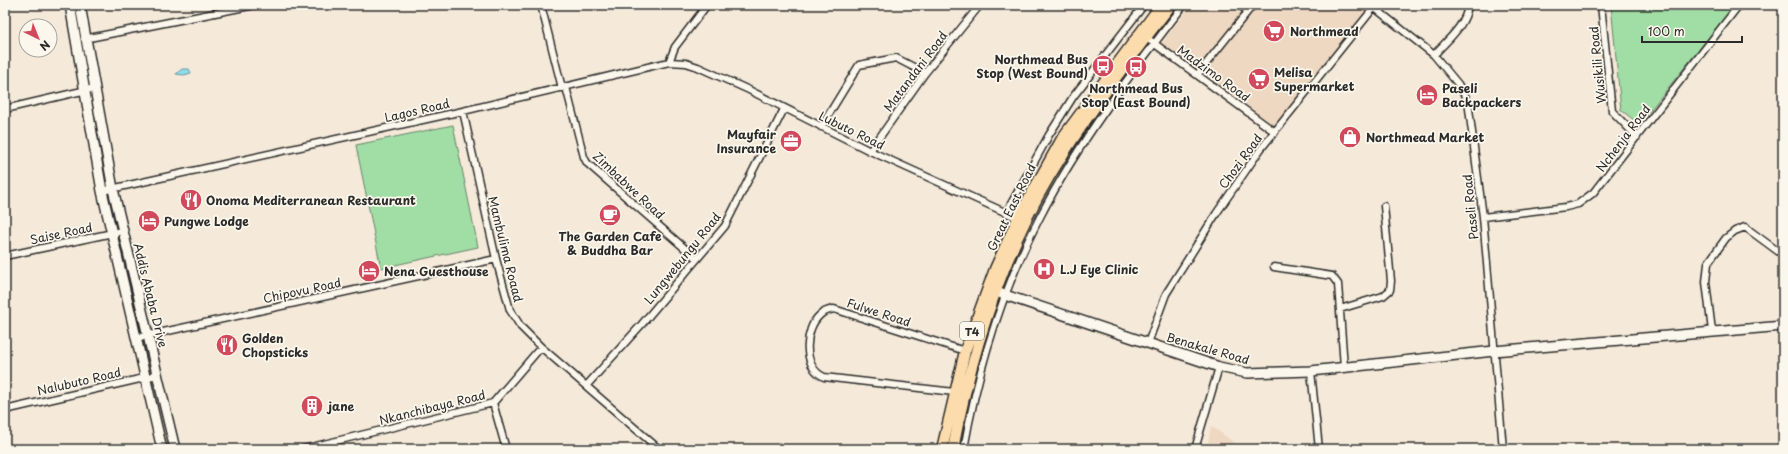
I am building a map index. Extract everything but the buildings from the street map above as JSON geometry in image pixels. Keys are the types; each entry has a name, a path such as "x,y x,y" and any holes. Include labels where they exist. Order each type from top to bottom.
{"main road":[{"name":"Addis Ababa Drive","path":"70,5 102,191 162,449"},
{"name":"Addis Ababa Drive","path":"80,5 113,189 175,449"},
{"name":"Great East Road","path":"1146,38 1161,5"},
{"name":"Great East Road","path":"942,449 954,392 965,351 995,269 1022,220 1063,137 1172,5"},
{"name":"Great East Road","path":"953,449 963,396 973,357 1001,293 1022,220"},
{"name":"Benakale Road","path":"1001,293 1148,343 1219,366 1247,373 1311,371 1494,351 1783,326"}],"street":[{"path":"76,40 255,5"},
{"name":"Zimbabwe Road","path":"541,5 584,157 587,163 697,259"},
{"path":"668,62 675,47 707,5"},
{"name":"Matandani Road","path":"870,151 925,73 980,5"},
{"path":"1006,213 1049,135 1073,97 1144,5"},
{"path":"964,449 984,358 1001,293 1055,190 1109,105 1146,38 1184,5"},
{"path":"1239,5 1248,11"},
{"path":"1197,75 1253,5"},
{"path":"1434,55 1459,28 1464,19 1468,5"},
{"name":"Wusikili Road","path":"1601,5 1612,111 1637,137"},
{"name":"Nchenja Road","path":"1483,217 1566,207 1578,204 1597,189 1739,5"},
{"name":"Paseli Road","path":"1374,6 1434,55 1458,84 1468,101 1483,217 1503,449"},
{"name":"Chozi Road","path":"1148,343 1166,294 1178,272 1216,214 1275,132 1374,6"},
{"name":"Madzimo Road","path":"1146,38 1275,132"},
{"path":"821,127 859,65 896,58 925,73"},
{"name":"Lagos Road","path":"102,191 564,88 668,62"},
{"name":"Lubuto Road","path":"668,62 686,63 698,67 749,90 784,109 870,151 1022,220"},
{"path":"5,109 95,88"},
{"name":"Lungwebungu Road","path":"587,385 642,324 727,222 784,109"},
{"name":"Mambulima Roaad","path":"463,111 496,258 507,301 514,318 541,347 587,385 659,449"},
{"path":"1340,309 1383,296 1390,290 1391,281 1384,206"},
{"path":"1712,332 1706,279 1708,263 1726,238 1735,231 1745,227 1783,255"},
{"name":"Saise Road","path":"5,256 122,231"},
{"name":"Chipovu Road","path":"136,338 496,258"},
{"path":"1274,267 1332,276 1338,284 1344,367"},
{"name":"Fulwe Road","path":"954,392 824,377 812,368 808,342 819,315 834,309 965,351"},
{"name":"Nkanchibaya Road","path":"303,449 493,403 541,347"},
{"path":"1195,449 1219,366"},
{"path":"1311,371 1319,449"},
{"name":"Nalubuto Road","path":"5,410 157,375"},
{"path":"493,403 506,449"}],"shaded area":[{"path":"1191,5 1364,5 1373,11 1278,134 1161,44"},
{"path":"1211,426 1243,449 1207,449"}],"green space":[{"path":"1611,5 1734,6 1639,124 1621,110"},
{"path":"453,125 478,247 381,268 356,145"}],"water":[{"path":"182,69 189,69 191,73 184,75 176,74"}],"place":[{"name":"Northmead","path":"1274,31"},
{"name":"Northmead Bus Stop (West Bound)","path":"1103,66"},
{"name":"Northmead Bus Stop (East Bound)","path":"1136,67"},
{"name":"Melisa Supermarket","path":"1259,79"},
{"name":"Paseli Backpackers","path":"1427,95"},
{"name":"Northmead Market","path":"1350,137"},
{"name":"Mayfair Insurance","path":"791,141"},
{"name":"Onoma Mediterranean Restaurant","path":"191,200"},
{"name":"The Garden Cafe & Buddha Bar","path":"610,215"},
{"name":"Pungwe Lodge","path":"149,221"},
{"name":"L.J Eye Clinic","path":"1044,269"},
{"name":"Nena Guesthouse","path":"369,271"},
{"name":"Golden Chopsticks","path":"227,345"},
{"name":"jane","path":"312,406"}]}
